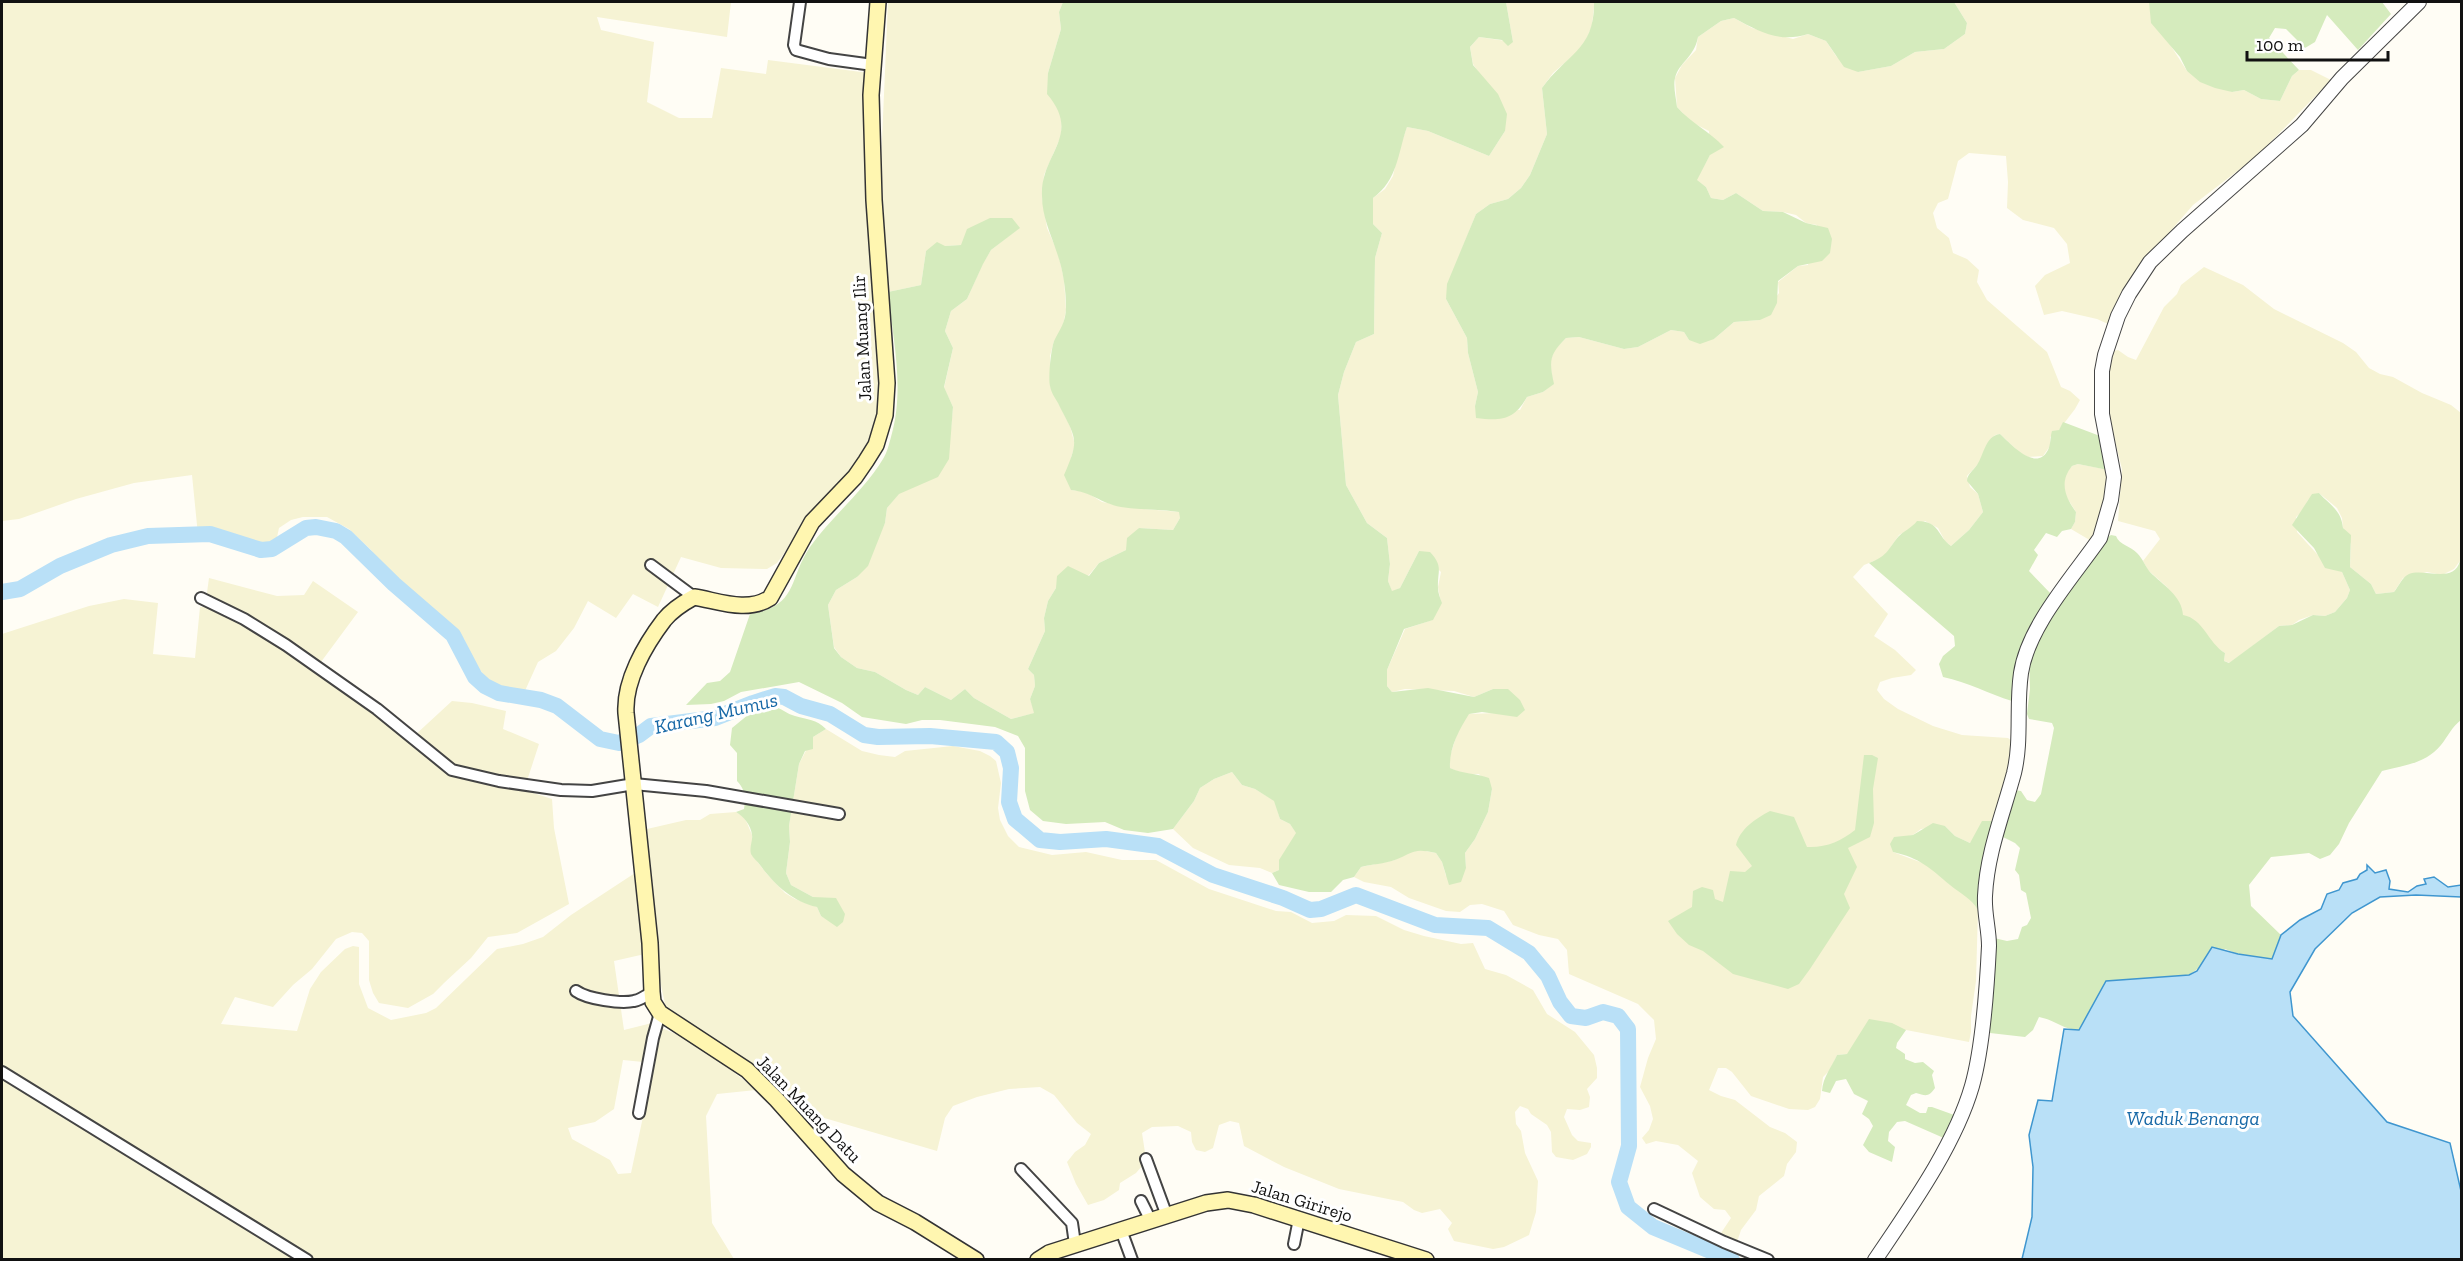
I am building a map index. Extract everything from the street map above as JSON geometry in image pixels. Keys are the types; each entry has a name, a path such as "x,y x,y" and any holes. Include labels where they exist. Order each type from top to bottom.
{"main road":[{"name":"Jalan Muang Ilir","path":"694,597 748,607 770,598 812,522 855,477 876,445 885,415 887,383 874,200 871,95 878,2"},
{"path":"660,1013 653,1002 652,992 650,943 626,713 628,686 636,667 665,619 694,597"},
{"name":"Jalan Muang Datu","path":"660,1013 747,1070 843,1174 878,1203 915,1222 976,1260"},
{"name":"Jalan Girirejo","path":"1038,1260 1049,1253 1075,1244 1206,1203 1228,1200 1299,1219 1422,1259"}],"street":[{"path":"800,2 794,45 796,50 829,59 873,65"},
{"path":"1875,1260 1911,1206 1949,1140 1959,1121 1971,1088 1977,1064 1989,944 1985,900 1986,881 1991,849 2018,754 2021,673 2028,646 2036,628 2100,538 2105,526 2114,477 2100,396 2105,356 2118,316 2150,262 2302,125 2342,78 2419,2"},
{"path":"651,565 694,597"},
{"path":"201,598 244,619 286,645 377,709 452,770 499,781 576,791 592,791 633,783 706,791 839,814"},
{"path":"576,991 589,998 626,1002 640,999 652,992"},
{"path":"639,1113 660,1013"},
{"path":"2,1072 308,1260"},
{"path":"1146,1159 1167,1216"},
{"path":"1022,1169 1072,1223 1075,1244"},
{"path":"1141,1201 1151,1221"},
{"path":"1654,1209 1768,1260"},
{"path":"1294,1244 1299,1219"},
{"path":"1122,1230 1132,1260"}],"shaded area":[{"path":"2,2 731,2 727,37 597,17 601,30 654,42 647,102 679,118 712,118 721,68 766,74 768,60 869,73 875,323 880,349 879,412 873,445 777,563 767,569 721,568 681,557 658,607 633,594 616,618 588,601 574,628 556,651 538,662 524,693 494,687 475,664 464,639 404,588 349,529 327,517 303,517 291,520 279,528 276,542 270,544 255,543 228,534 198,535 192,475 134,483 76,499 19,519 2,521"},
{"path":"888,2 1063,2 1059,12 1061,29 1048,73 1056,105 1062,117 1061,136 1044,175 1042,197 1047,228 1058,253 1064,279 1066,310 1062,331 1054,341 1050,356 1050,386 1070,426 1075,445 1071,458 1071,490 1086,492 1102,502 1180,512 1180,518 1173,530 1139,528 1126,550 1099,563 1088,576 1056,588 1048,601 1044,618 1045,631 1028,669 1034,675 1035,686 1030,699 1035,713 1011,719 974,698 965,689 951,700 925,687 918,695 875,672 857,668 841,657 834,647 828,605 836,590 857,577 885,523 887,508 899,493 917,485 951,429 953,407 944,388 953,348 945,331 951,311 967,299 991,250 1019,228 962,245 945,246 926,251 921,285 888,292 881,163"},
{"path":"1506,2 1594,2 1594,6 1592,26 1583,47 1553,73 1542,88 1547,134 1530,175 1521,188 1508,199 1490,204 1476,214 1456,264 1446,299 1467,338 1468,353 1478,392 1475,406 1520,410 1527,397 1543,392 1553,384 1550,362 1554,350 1566,338 1579,337 1624,349 1638,347 1671,330 1684,332 1689,340 1714,339 1734,322 1760,320 1779,293 1778,282 1798,266 1808,265 1817,225 1806,223 1796,215 1763,211 1736,193 1723,200 1711,198 1706,187 1696,180 1710,155 1709,131 1691,122 1677,107 1675,78 1682,65 1696,50 1698,37 1721,21 1734,18 1752,28 1793,39 1808,34 1826,41 1836,56 1858,72 1891,66 1915,52 1944,49 1965,34 1967,23 1954,2 2149,2 2169,43 2187,71 2232,92 2244,90 2261,99 2280,101 2292,76 2299,70 2311,70 2331,80 2257,156 2193,205 2149,256 2108,324 2097,319 2062,311 2044,315 2035,286 2045,275 2070,263 2067,244 2054,228 2023,220 2007,208 2006,156 1969,153 1958,161 1948,199 1938,203 1933,213 1937,228 1949,238 1953,253 1967,259 1979,270 1977,282 1987,300 2047,352 2061,387 2080,400 2059,430 2050,437 2050,446 2043,456 2028,457 2020,453 2000,434 1995,435 1986,446 1980,462 1967,476 1970,487 1978,494 1983,512 1969,530 1951,546 1945,541 1938,528 1925,521 1899,535 1884,557 1864,565 1853,577 1888,614 1874,636 1895,650 1916,670 1911,675 1880,682 1877,690 1884,699 1898,709 1933,726 1962,735 2008,738 2013,742 2015,751 1998,815 1970,843 1955,836 1945,826 1921,829 1913,835 1894,837 1893,852 1928,865 1948,883 1972,899 1978,910 1976,981 1969,1042 1906,1030 1847,1054 1837,1055 1830,1070 1823,1077 1820,1099 1815,1107 1808,1110 1789,1109 1751,1096 1732,1072 1726,1068 1718,1068 1709,1090 1735,1100 1770,1127 1785,1133 1797,1142 1796,1152 1787,1164 1784,1176 1759,1196 1756,1210 1741,1230 1737,1242 1721,1233 1731,1218 1725,1210 1714,1209 1700,1197 1692,1173 1698,1161 1678,1145 1656,1141 1646,1144 1642,1138 1649,1130 1653,1119 1650,1106 1640,1087 1656,1039 1654,1020 1638,1004 1569,974 1567,950 1558,939 1539,935 1513,925 1504,911 1482,904 1470,905 1460,912 1446,911 1409,898 1391,887 1364,882 1354,877 1361,867 1395,860 1406,853 1420,850 1436,853 1442,862 1446,876 1466,868 1465,853 1475,839 1488,812 1492,789 1479,774 1462,774 1450,768 1450,756 1459,728 1468,714 1497,713 1493,689 1474,697 1454,691 1405,689 1392,692 1387,686 1387,670 1405,629 1432,620 1441,603 1438,587 1441,572 1419,551 1400,588 1392,592 1388,581 1390,564 1387,538 1367,523 1346,485 1338,395 1356,342 1374,334 1375,258 1382,233 1373,224 1373,198 1385,189 1393,176 1407,127 1428,131 1489,156 1505,131 1473,64 1470,47 1479,37 1513,42"},
{"path":"2204,267 2243,285 2274,309 2343,343 2356,352 2369,368 2451,405 2461,413 2462,542 2460,561 2454,569 2442,575 2427,572 2403,578 2394,592 2376,594 2371,584 2350,567 2351,544 2343,528 2342,518 2337,508 2319,493 2308,500 2302,512 2296,517 2297,532 2317,554 2342,572 2350,590 2347,598 2335,612 2325,616 2313,615 2292,625 2279,626 2230,663 2224,661 2225,653 2215,647 2183,616 2167,587 2148,570 2143,561 2160,539 2155,531 2118,521 2122,469 2108,413 2108,368 2113,351 2118,350 2136,360 2164,307 2177,294 2181,285"},
{"path":"2078,464 2109,470 2112,477 2093,542 2071,529 2075,522 2076,512 2066,496 2063,483 2066,473 2072,466"},
{"path":"209,578 277,596 304,595 313,581 358,612 318,666 414,736 452,701 506,711 503,729 539,744 524,790 552,799 554,828 569,904 517,933 488,937 471,958 433,994 408,1008 379,1003 369,980 369,941 362,933 352,932 336,939 312,969 273,1007 235,997 221,1024 297,1031 310,989 321,972 345,949 353,946 359,947 359,984 368,1008 391,1020 426,1013 436,1008 497,949 543,937 571,915 635,873 645,954 614,961 624,1030 652,1023 643,1062 623,1060 614,1109 595,1122 568,1128 572,1139 610,1160 618,1174 631,1173 662,1028 692,1041 730,1069 756,1090 717,1094 706,1116 712,1223 734,1259 2,1259 2,634 89,606 124,599 158,603 153,654 195,658 200,607 205,607"},
{"path":"826,729 862,751 879,755 895,757 905,751 953,746 980,751 990,756 996,761 1001,783 998,808 1000,820 1008,836 1019,847 1052,855 1086,852 1122,860 1156,860 1209,889 1276,911 1291,912 1312,923 1334,921 1346,915 1376,916 1404,930 1424,936 1461,944 1473,943 1485,969 1506,975 1533,990 1547,1014 1575,1032 1594,1055 1597,1078 1587,1089 1590,1097 1589,1107 1580,1110 1567,1109 1564,1117 1572,1135 1578,1141 1591,1143 1591,1147 1587,1154 1573,1160 1556,1157 1552,1152 1551,1132 1547,1125 1531,1114 1528,1109 1520,1106 1515,1112 1516,1124 1521,1131 1525,1153 1538,1181 1536,1212 1529,1235 1504,1247 1493,1249 1454,1241 1448,1229 1452,1223 1440,1209 1422,1213 1403,1202 1339,1189 1284,1167 1244,1146 1239,1123 1230,1121 1219,1125 1213,1148 1205,1152 1196,1150 1191,1132 1178,1126 1152,1127 1142,1133 1146,1159 1143,1153 1142,1166 1136,1173 1120,1183 1119,1190 1104,1200 1088,1205 1067,1162 1085,1145 1091,1134 1077,1123 1054,1095 1040,1087 1009,1089 953,1106 945,1118 937,1151 797,1110 758,1069 705,1032 666,1009 660,980 647,829 686,820 700,820 710,814 736,812 744,817 752,835 752,855 767,874 785,893 817,907 821,916 830,921 813,897 791,885 786,873 790,842 789,826 799,764 813,737"},
{"path":"1232,772 1242,785 1255,789 1275,801 1280,819 1290,824 1297,834 1285,852 1279,870 1272,873 1260,868 1229,865 1193,848 1173,829 1194,801 1200,788"}],"green space":[{"path":"1063,2 1506,2 1513,42 1508,46 1502,40 1479,37 1470,47 1473,65 1498,94 1507,114 1505,131 1489,156 1428,131 1407,127 1392,175 1373,198 1373,224 1382,233 1375,258 1374,334 1356,342 1338,395 1346,485 1367,523 1387,538 1390,564 1388,581 1392,591 1400,588 1419,551 1430,552 1439,569 1438,590 1442,603 1433,620 1404,629 1387,670 1387,686 1392,692 1428,688 1474,697 1493,689 1508,689 1520,700 1525,710 1517,717 1482,712 1469,714 1455,740 1450,768 1489,778 1492,789 1488,812 1475,839 1465,853 1466,868 1461,882 1449,885 1442,862 1436,853 1418,851 1391,861 1361,867 1354,877 1343,880 1331,892 1309,892 1279,885 1272,873 1279,870 1279,860 1296,833 1290,824 1280,819 1274,801 1255,789 1242,785 1232,772 1200,788 1194,801 1173,829 1148,833 1124,830 1105,822 1066,824 1043,821 1030,810 1025,791 1025,748 1018,736 995,727 940,720 922,720 906,724 862,717 842,703 799,682 741,692 724,701 711,704 686,705 707,683 720,681 730,672 750,614 777,605 785,598 810,547 866,482 884,457 895,419 898,383 888,292 921,285 926,251 937,242 945,246 961,245 967,229 990,218 1012,218 1020,228 991,250 967,299 951,311 945,331 953,348 944,387 953,407 949,459 938,477 899,494 887,508 885,523 868,566 857,577 836,590 828,605 834,648 841,657 857,668 875,672 918,695 925,687 951,700 965,689 974,698 1011,719 1034,713 1030,699 1035,686 1034,675 1028,669 1045,631 1044,618 1048,601 1056,588 1057,576 1068,566 1089,576 1099,563 1126,550 1127,538 1139,528 1173,530 1180,518 1179,512 1121,507 1071,490 1064,475 1073,453 1074,438 1051,390 1049,377 1054,341 1065,317 1064,280 1042,204 1043,181 1061,134 1061,122 1057,109 1047,94 1048,73 1061,29 1059,12"},
{"path":"1594,2 1954,2 1967,23 1965,34 1944,49 1915,52 1891,66 1858,72 1844,67 1826,41 1808,34 1779,37 1761,32 1734,18 1721,21 1698,37 1693,50 1675,78 1677,107 1724,147 1710,155 1697,180 1706,187 1711,198 1723,200 1736,193 1763,211 1783,212 1806,223 1828,228 1832,239 1830,253 1822,261 1798,266 1778,281 1777,303 1771,315 1760,320 1734,322 1714,339 1700,344 1689,340 1684,332 1671,330 1638,347 1624,349 1579,337 1566,338 1553,354 1551,370 1554,384 1543,392 1527,397 1512,415 1500,419 1476,418 1475,406 1478,392 1468,353 1467,338 1446,299 1447,284 1476,214 1490,204 1508,199 1521,188 1530,175 1547,134 1542,88 1584,41 1590,31"},
{"path":"2149,2 2382,2 2391,14 2358,50 2327,15 2315,42 2305,48 2286,29 2275,28 2269,38 2299,70 2292,76 2280,101 2261,99 2244,90 2232,92 2200,82 2187,71 2180,57 2151,23"},
{"path":"2063,422 2100,436 2108,470 2078,464 2072,466 2066,478 2065,489 2076,512 2075,522 2071,529 2062,531 2057,537 2046,533 2034,550 2038,555 2029,571 2053,596 2012,701 1943,677 1939,664 1943,656 1955,646 1954,636 1869,563 1889,550 1900,535 1917,521 1934,526 1951,546 1969,530 1983,512 1978,494 1967,479 1991,438 2000,434 2023,454 2037,458 2043,456 2048,450 2052,431 2059,430"},
{"path":"2319,493 2338,512 2343,528 2351,535 2350,567 2371,584 2376,594 2394,592 2402,579 2409,574 2452,572 2457,568 2461,556 2461,720 2441,745 2428,756 2414,763 2382,771 2349,823 2339,844 2330,855 2320,859 2309,853 2271,857 2249,885 2251,906 2281,935 2272,959 2238,954 2225,949 2189,975 2106,981 2079,1030 2039,1017 2033,1030 2025,1037 1990,1033 1987,1025 1992,1006 1994,938 2007,941 2018,939 2022,927 2027,925 2031,918 2026,893 2021,890 2019,875 2015,870 2020,848 2003,837 2002,832 2014,790 2021,791 2027,800 2035,802 2041,794 2054,728 2052,723 2029,719 2027,714 2030,689 2029,655 2064,595 2071,590 2102,541 2111,535 2116,536 2139,555 2150,572 2176,596 2183,615 2190,617 2201,626 2219,649 2225,653 2224,661 2229,663 2279,626 2292,625 2313,615 2325,616 2335,612 2347,598 2350,590 2342,572 2325,568 2314,548 2292,525 2312,494"},
{"path":"773,706 815,722 826,729 813,737 813,749 805,751 799,764 789,826 790,842 786,873 791,885 813,897 836,898 845,914 843,922 837,927 821,916 817,907 800,901 772,879 751,854 750,828 736,812 744,809 745,797 737,781 737,753 730,745 732,728 754,710"},
{"path":"1864,755 1878,758 1873,789 1874,823 1870,837 1848,848 1857,867 1844,894 1850,908 1799,984 1788,989 1733,974 1703,951 1689,945 1677,934 1668,921 1692,907 1693,891 1702,887 1713,890 1715,899 1723,902 1730,871 1745,872 1752,866 1736,845 1745,829 1764,814 1770,811 1794,817 1807,847 1833,843 1855,830"},
{"path":"1998,815 1978,910 1969,899 1924,864 1893,852 1890,844 1894,837 1913,835 1933,823 1945,826 1955,836 1970,843 1982,821 1992,821"},
{"path":"1869,1019 1892,1023 1906,1030 1896,1048 1905,1054 1905,1059 1915,1063 1923,1062 1934,1071 1932,1075 1935,1088 1933,1091 1927,1095 1916,1093 1911,1095 1906,1105 1920,1113 1926,1113 1928,1107 1932,1107 1957,1116 1946,1139 1905,1121 1897,1122 1889,1132 1888,1141 1895,1147 1892,1162 1869,1152 1863,1145 1873,1126 1862,1114 1868,1101 1854,1094 1846,1079 1836,1081 1830,1093 1822,1091 1837,1055 1847,1054"}],"water":[{"name":"Waduk Benanga","path":"2367,865 2375,873 2386,870 2390,881 2389,889 2408,892 2417,886 2426,884 2424,879 2434,877 2448,887 2461,885 2461,897 2416,895 2380,897 2352,913 2315,949 2290,992 2293,1016 2387,1122 2450,1143 2461,1191 2461,1259 2022,1259 2032,1217 2033,1167 2029,1135 2038,1100 2052,1101 2064,1029 2079,1030 2106,981 2189,975 2197,971 2212,947 2272,959 2281,935 2300,920 2321,909 2327,894 2339,890 2343,883 2357,879 2367,870"}],"waterway":[{"name":"Karang Mumus","path":"2,592 20,589 60,566 111,545 148,536 210,534 261,550 272,549 306,528 316,527 336,531 346,537 394,584 453,635 475,677 485,686 499,693 541,700 557,706 600,739 619,743 639,735 651,726 715,718 775,696 784,697 801,706 830,714 864,735 930,736 996,742 1007,752 1011,768 1009,802 1015,819 1040,840 1060,842 1106,839 1158,846 1213,875 1283,898 1310,910 1321,909 1356,895 1435,925 1488,928 1529,953 1548,976 1560,1002 1571,1016 1586,1018 1603,1012 1618,1016 1628,1029 1629,1146 1619,1182 1628,1207 1653,1227 1732,1260"}]}
